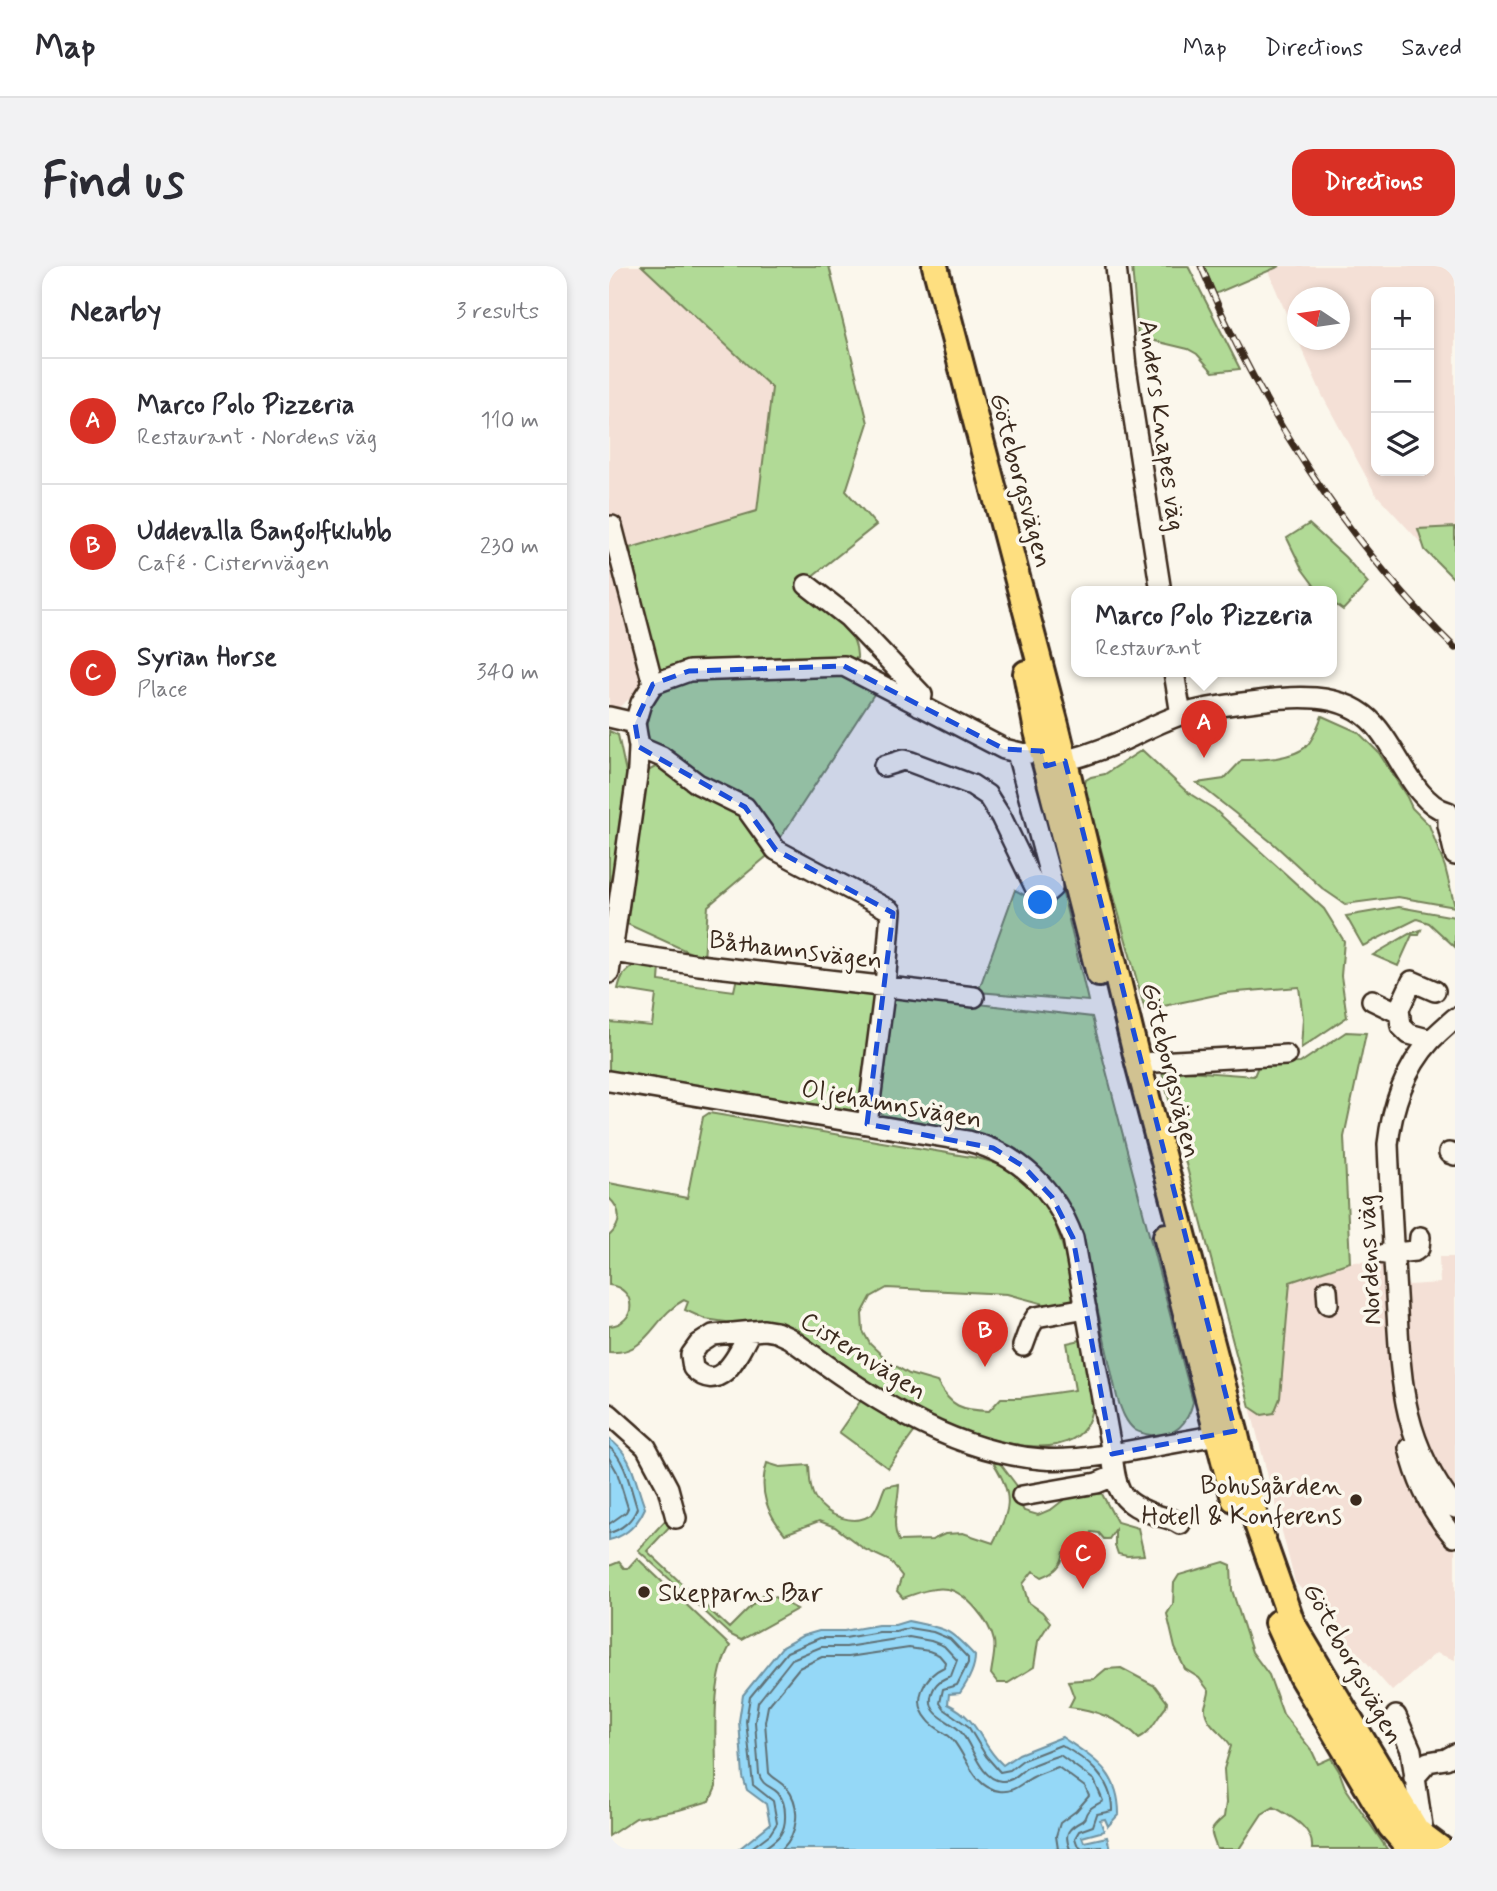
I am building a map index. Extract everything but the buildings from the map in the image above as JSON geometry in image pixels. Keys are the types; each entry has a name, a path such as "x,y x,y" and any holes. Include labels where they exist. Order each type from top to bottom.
{"main road":[{"name":"Göteborgsvägen","path":"919,266 1226,1434 1292,1623 1416,1840 1441,1849"},
{"name":"Göteborgsvägen","path":"935,266 1046,755 1138,1063 1226,1434"}],"street":[{"name":"Anders Knapes väg","path":"1116,266 1126,367 1160,586"},
{"path":"612,526 653,684"},
{"path":"807,585 848,617 922,695 919,706"},
{"path":"609,973 639,747 635,723 641,703 653,684 689,671 844,666 993,744 1046,755 1205,709 1283,697 1314,698 1343,704 1375,724 1423,797 1433,806 1452,812 1448,825 1455,855"},
{"path":"1175,677 1181,715"},
{"path":"609,717 635,723"},
{"path":"639,747 662,757 698,784 745,807 776,850 891,911 885,986 867,1124"},
{"path":"884,766 903,760 982,789 994,804 1036,889 1045,894 1052,888 1046,755"},
{"name":"Båthamnsvägen","path":"613,952 699,965 974,997"},
{"path":"1431,1040 1404,1035 1399,1013 1412,981 1435,991"},
{"path":"1372,1000 1399,1013"},
{"name":"Nordens väg","path":"1455,1018 1431,1040 1419,1056 1400,1092 1388,1144 1389,1254 1406,1349 1405,1408 1430,1472 1455,1508"},
{"path":"1138,1063 1286,1055"},
{"name":"Oljehamnsvägen","path":"609,1081 968,1141 993,1148 1023,1166 1052,1197 1073,1238 1114,1476"},
{"path":"1389,1254 1415,1251 1419,1248 1420,1237"},
{"path":"1023,1346 1036,1317 1086,1308"},
{"name":"Cisternvägen","path":"750,1332 776,1332 789,1338 866,1393 926,1425 977,1445 1006,1454 1043,1460 1112,1454"},
{"path":"609,1414 646,1447 668,1488 676,1518"},
{"path":"1112,1454 1226,1434"},
{"path":"1413,1434 1409,1447 1416,1473 1431,1507 1454,1537"},
{"path":"1022,1496 1097,1483 1114,1476 1120,1494 1136,1506 1180,1524"},
{"path":"1396,1716 1411,1750 1413,1778 1421,1810 1422,1826 1416,1840"},
{"path":"1413,1778 1428,1762 1446,1759 1455,1754"}],"highlighted area":[{"path":"844,666 1004,749 1042,751 1046,766 1065,761 1235,1431 1112,1454 1073,1238 1052,1197 1023,1166 993,1148 867,1124 893,913 776,850 745,807 639,747 635,723 653,684 689,671"}],"shaded area":[{"path":"609,266 642,266 772,387 757,511 630,548 609,516"},
{"path":"1280,266 1455,266 1455,580 1375,493 1323,397 1302,350 1350,350 1350,287 1287,287 1287,316 1268,271"},
{"path":"609,537 647,685 618,708 609,706"},
{"path":"1439,1257 1455,1257 1455,1660 1436,1653 1392,1691 1295,1582 1250,1407 1262,1415 1280,1398 1290,1282 1350,1262 1384,1261 1409,1285 1440,1283"}],"green space":[{"path":"642,266 829,266 868,423 846,491 876,525 801,585 845,626 852,636 857,658 662,672 654,662 630,548 757,511 772,388"},
{"path":"1132,266 1188,266 1240,369 1213,372 1197,354 1188,349 1138,337"},
{"path":"1204,266 1280,266 1215,294"},
{"path":"1309,524 1345,557 1368,583 1343,610 1337,606 1337,586 1315,586 1302,569 1287,538"},
{"path":"1455,527 1455,580 1425,550 1418,529"},
{"path":"842,671 878,688 777,843 700,779 652,746 646,730 649,707 659,695 687,677"},
{"path":"1322,716 1358,732 1379,753 1412,808 1429,825 1445,867 1455,907 1398,897 1345,904 1323,889 1275,845 1197,783 1224,779 1242,760 1276,758 1302,750 1311,740"},
{"path":"609,731 618,735 627,777 609,947"},
{"path":"1142,750 1187,792 1214,809 1324,909 1344,941 1341,976 1347,1017 1301,1048 1303,1018 1299,987 1225,993 1145,1010 1084,787 1086,780 1105,774"},
{"path":"663,763 741,808 772,852 708,906 704,959 627,924 646,772"},
{"path":"1029,766 1034,771 1088,1001 978,992 1015,890 1039,903 1050,902"},
{"path":"1399,907 1455,917 1455,947 1429,923 1417,919 1363,946 1346,916"},
{"path":"1421,930 1419,935 1412,935 1398,966 1373,955 1409,934"},
{"path":"642,964 660,967 659,981 734,991 737,977 867,991 876,1002 862,1105 849,1110 609,1070 609,1022 652,1026 656,995 618,989 625,972"},
{"path":"901,995 1092,1017 1193,1402 1188,1416 1179,1428 1167,1434 1141,1433 1132,1427 1124,1415 1117,1397 1082,1239 1067,1203 1046,1175 1016,1149 998,1141 882,1115 879,1104 892,999"},
{"path":"1346,1032 1366,1033 1344,1137 1350,1262 1290,1282 1280,1398 1274,1413 1262,1415 1250,1407 1161,1069 1254,1076 1259,1064 1300,1063"},
{"path":"709,1113 977,1158 1002,1166 1022,1178 1038,1194 1058,1232 1075,1301 1048,1305 1007,1294 887,1288 871,1297 862,1314 863,1331 870,1344 888,1361 909,1374 937,1382 947,1397 958,1406 989,1411 1001,1398 1075,1390 1067,1343 1081,1340 1092,1391 1087,1424 1073,1439 1051,1446 1025,1446 969,1433 926,1416 888,1468 839,1432 866,1393 778,1324 705,1319 685,1310 688,1302 684,1300 665,1315 642,1341 622,1351 609,1352 609,1326 625,1319 630,1306 625,1292 609,1285 609,1236 619,1217 609,1198 609,1183 687,1198 703,1117"},
{"path":"999,1462 1017,1486 1016,1497 1024,1511 1038,1515 1052,1509 1075,1491 1102,1494 1117,1522 1138,1528 1144,1555 1118,1554 1115,1530 1109,1539 1092,1532 1084,1550 1064,1552 1060,1565 1051,1573 1042,1577 1033,1571 1023,1584 1028,1602 1050,1622 1038,1641 1034,1667 1008,1683 998,1683 991,1674 995,1649 992,1633 976,1609 962,1596 954,1591 941,1589 903,1598 897,1591 902,1576 890,1561 864,1549 835,1527 819,1521 785,1534 769,1510 763,1483 767,1463 780,1467 809,1465 815,1498 826,1510 850,1520 858,1520 873,1513 885,1487 899,1484 895,1528 899,1541 932,1540 945,1534 963,1533 993,1543 1008,1504 1005,1486 994,1464"},
{"path":"670,1515 671,1525 647,1551 729,1628 765,1592 797,1609 741,1640 729,1634 638,1550"},
{"path":"637,1558 730,1646 723,1661 717,1695 716,1787 710,1801 636,1818 609,1836 609,1566 619,1562 624,1568 628,1568"},
{"path":"1224,1562 1231,1565 1232,1590 1252,1652 1269,1675 1283,1714 1312,1751 1318,1764 1331,1758 1345,1787 1387,1849 1312,1849 1312,1841 1305,1828 1274,1807 1262,1814 1239,1849 1217,1849 1212,1831 1224,1817 1224,1769 1231,1746 1208,1718 1205,1707 1209,1691 1199,1678 1185,1669 1175,1648 1167,1614 1173,1604 1174,1583 1179,1575"},
{"path":"1121,1668 1155,1686 1167,1702 1150,1729 1139,1738 1107,1716 1069,1707 1074,1697 1068,1681 1094,1679 1106,1669"}],"water":[{"path":"609,1439 617,1445 628,1461 645,1508 631,1528 621,1536 609,1540"},
{"path":"908,1621 952,1634 975,1656 965,1685 960,1693 949,1694 948,1704 967,1717 1003,1765 1019,1754 1062,1737 1103,1768 1115,1787 1119,1814 1108,1826 1105,1819 1100,1820 1104,1831 1082,1837 1084,1842 1107,1837 1110,1849 739,1849 770,1824 766,1804 747,1790 743,1777 739,1721 743,1695 782,1647 802,1636 819,1631 844,1631"}],"railway":[{"path":"1201,266 1250,370 1309,470 1378,564 1455,648"}],"place":[{"name":"Marco Polo Pizzeria","path":"1204,758"},
{"name":"Uddevalla Bangolfklubb","path":"985,1367"},
{"name":"Bohusgården Hotell & Konferens","path":"1356,1500"},
{"name":"Syrian Horse","path":"1083,1589"},
{"name":"Skepparns Bar","path":"644,1592"}]}
